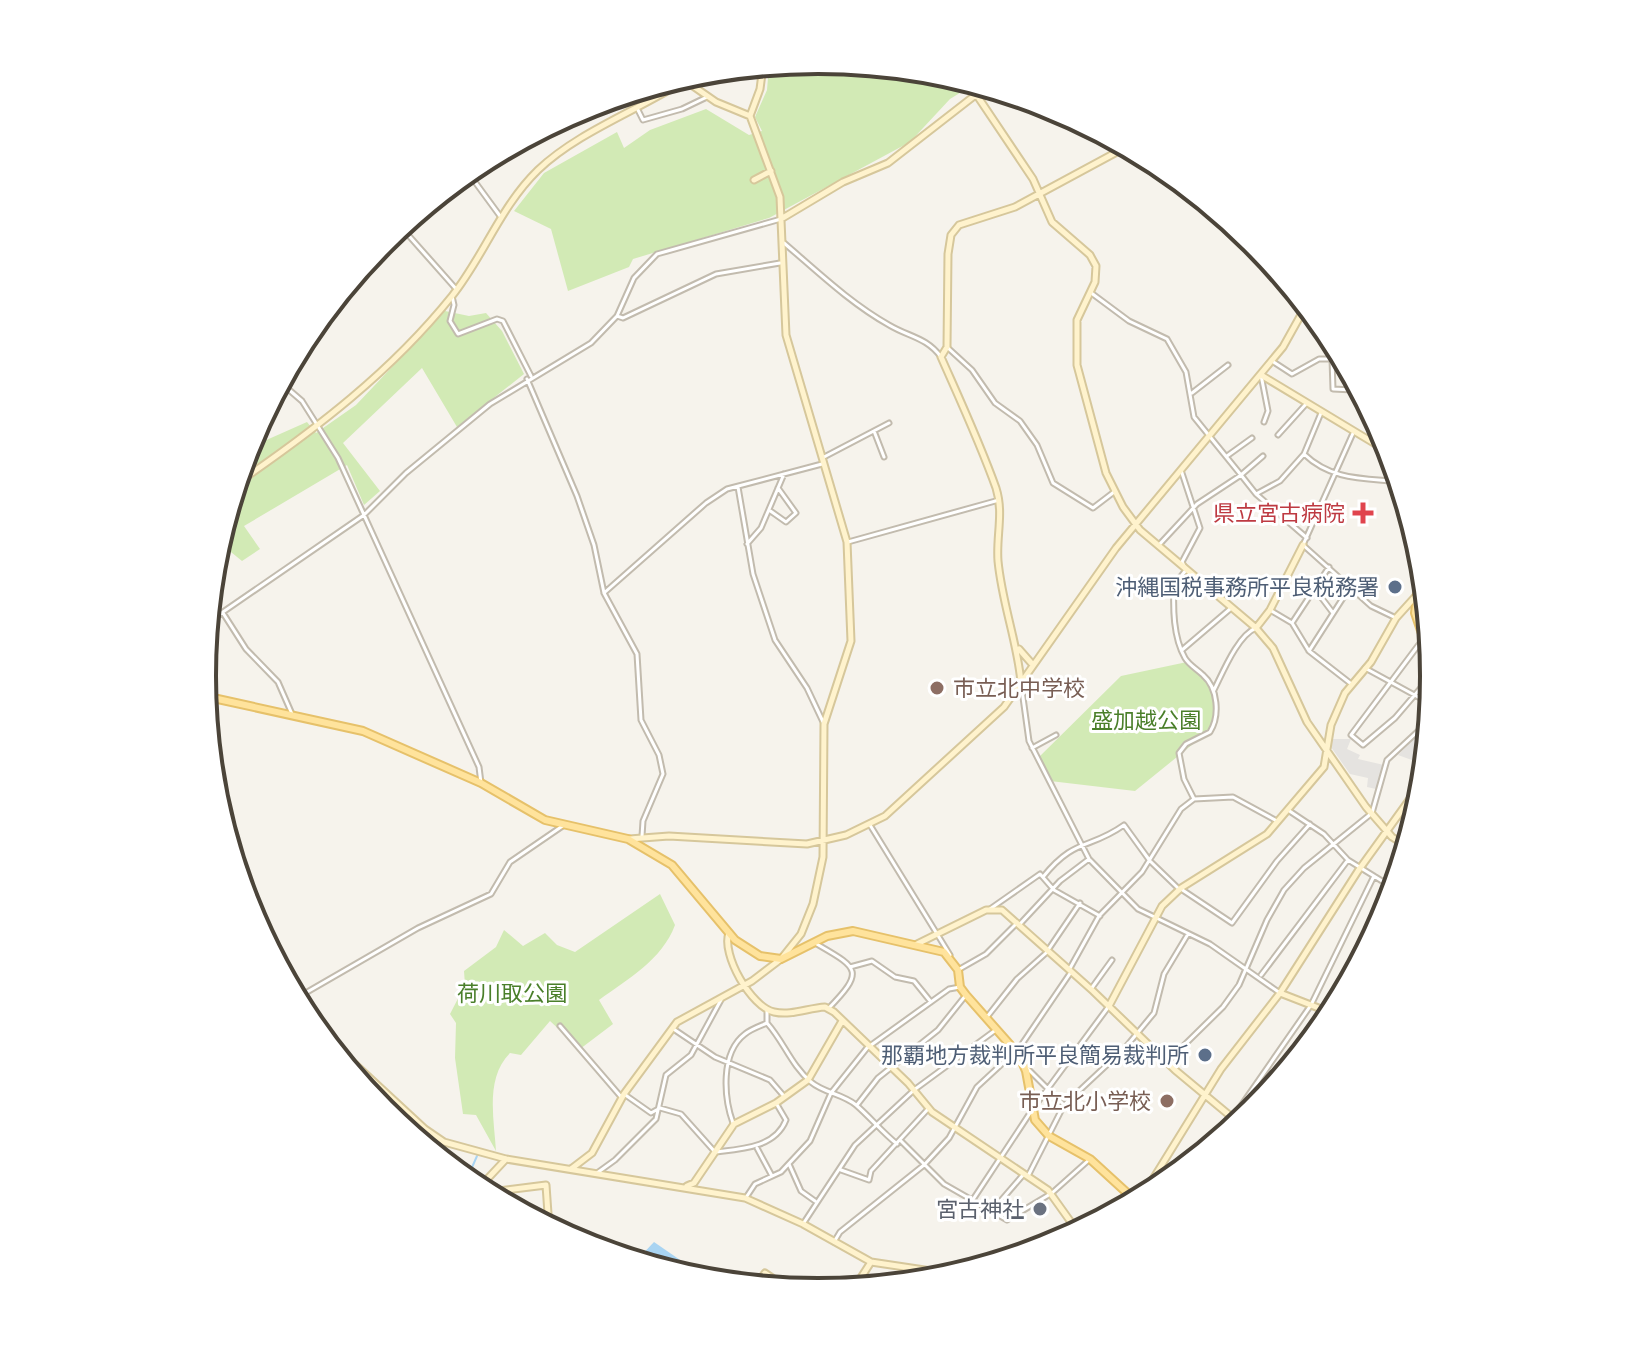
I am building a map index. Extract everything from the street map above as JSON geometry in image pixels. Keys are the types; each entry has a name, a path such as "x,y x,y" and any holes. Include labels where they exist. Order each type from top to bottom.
{"main road":[{"path":"1415,597 1419,625"},
{"path":"217,699 363,731 481,783 545,820 628,839 682,874 729,933 751,952 781,959 848,930 944,952 958,970 960,987 1022,1062 1035,1120 1049,1136 1090,1159 1129,1192"}],"street":[{"path":"571,1169 592,1153 623,1096 672,1028 744,986 781,959 801,934 813,904 826,841 824,724 851,641 847,542 786,335 780,263 780,197 750,116 762,77"},
{"path":"694,88 707,97 750,116"},
{"path":"219,615 364,515 418,463 529,378 591,343 617,316 634,278 657,254 781,219 843,182 888,163 975,95"},
{"path":"977,96 1040,191 1052,222 1094,262 1097,276 1077,320 1077,365 1106,473 1135,525 1256,628 1273,648 1301,712 1372,813 1398,839"},
{"path":"252,472 379,376 457,290 500,216 536,171 554,156 657,97"},
{"path":"638,110 643,120 682,109 707,97"},
{"path":"941,357 947,347 945,313 951,235 966,222 1015,207 1115,152"},
{"path":"754,180 771,171"},
{"path":"475,182 500,216"},
{"path":"408,236 457,290"},
{"path":"781,241 828,282 891,326 925,339 941,357 999,500 999,570 1007,614 1018,648 1026,730 1032,748 1089,859 1138,909 1261,976 1280,993 1320,1009"},
{"path":"617,316 623,318 716,274 780,263"},
{"path":"1090,291 1129,321 1163,335 1186,372 1194,417 1256,494 1307,538"},
{"path":"452,296 454,305 449,317 458,334 497,319 503,321 577,496 594,545 604,593 637,654 641,720 663,774 643,821 642,836"},
{"path":"628,839 642,836 788,844 826,841 870,825 902,802 976,736 1021,683 1135,525 1261,375 1290,338 1301,317"},
{"path":"947,347 972,370 995,403 1020,421 1037,445 1053,483 1093,508 1117,490"},
{"path":"1272,361 1292,374 1319,359 1330,359"},
{"path":"1332,363 1333,389 1348,390"},
{"path":"1192,393 1228,365"},
{"path":"1261,375 1373,442"},
{"path":"1261,375 1268,411 1264,422"},
{"path":"289,390 302,401 338,458 473,755 481,783"},
{"path":"1278,435 1306,404"},
{"path":"1256,494 1280,481 1304,454 1321,413"},
{"path":"604,593 706,503 738,486 825,460 889,423"},
{"path":"873,430 884,457"},
{"path":"1194,799 1184,779 1179,753 1186,744 1207,735 1214,727 1214,690 1248,631 1256,628 1270,610 1307,538 1354,430"},
{"path":"1227,456 1252,438"},
{"path":"1304,454 1318,467 1349,480 1388,482"},
{"path":"1158,546 1194,507 1263,456"},
{"path":"1181,470 1200,528 1182,562 1186,570"},
{"path":"747,544 759,532 785,473"},
{"path":"738,486 753,574 775,640 807,688 824,724"},
{"path":"769,510 786,522 796,513 778,488"},
{"path":"847,542 999,500"},
{"path":"1303,545 1371,606 1396,618"},
{"path":"1292,623 1329,567"},
{"path":"1186,570 1175,580 1175,624 1187,662 1206,677 1214,690"},
{"path":"1309,651 1350,587"},
{"path":"1315,589 1333,613"},
{"path":"972,1201 1032,1110 1109,1006 1162,906 1180,889 1251,846 1278,822 1324,767 1331,725 1350,683 1365,668 1396,618 1415,597"},
{"path":"1182,650 1230,609"},
{"path":"1270,610 1292,623 1309,651 1350,683"},
{"path":"223,613 246,649 278,682 293,715"},
{"path":"1420,643 1351,735 1363,745 1421,686"},
{"path":"1018,648 1033,665"},
{"path":"1365,668 1420,700"},
{"path":"1167,1062 1223,1007 1247,968 1284,890 1304,868 1372,813 1387,760 1418,731"},
{"path":"1032,748 1056,735"},
{"path":"834,1242 840,1232 924,1165 955,1129 977,1087 1016,1051 1070,971 1100,916 1150,861 1181,809 1194,799 1229,796 1278,822"},
{"path":"1154,1176 1205,1093 1280,993 1407,803"},
{"path":"1288,810 1336,844 1348,860 1384,882"},
{"path":"1043,877 1061,855 1079,844 1108,836 1124,825 1150,861 1180,889 1232,923 1277,861 1310,824"},
{"path":"306,993 418,928 491,894 510,862 564,825"},
{"path":"870,825 940,935 951,958"},
{"path":"958,970 986,954 1089,859"},
{"path":"1261,976 1348,860"},
{"path":"916,944 990,909 1037,873 1054,890 1100,916"},
{"path":"1240,1108 1311,1005 1374,876"},
{"path":"986,1017 1017,979 1048,951 1080,903"},
{"path":"990,909 1002,910 1019,924 1230,1117"},
{"path":"729,933 728,950 744,986 767,1010 779,1013 828,1009 852,984 850,967 815,943"},
{"path":"991,1212 1026,1175 1064,1105 1138,1035 1154,1013 1164,974 1188,934"},
{"path":"1091,989 1112,960"},
{"path":"850,967 872,961 895,977 914,981 931,1002"},
{"path":"745,1198 755,1184 789,1164 810,1141 831,1093 867,1048 949,989 960,987"},
{"path":"597,1173 650,1126 660,1108 666,1075 685,1063 724,995"},
{"path":"857,1105 890,1067 938,1030 966,995"},
{"path":"828,1009 914,1090 928,1109 1052,1193 1072,1223"},
{"path":"767,1010 767,1023 781,1037 786,1056 808,1080 857,1105 875,1127 899,1143 944,1184 991,1212 1011,1219 1052,1193 1090,1159"},
{"path":"686,1187 694,1183 734,1124 776,1103 808,1080 842,1021"},
{"path":"734,1124 726,1083 728,1062 743,1035 767,1023"},
{"path":"560,1026 623,1096 651,1113 660,1108 681,1114 715,1152"},
{"path":"672,1028 696,1047 770,1080 785,1097"},
{"path":"803,1224 815,1201 841,1170 855,1145 914,1090 997,1029"},
{"path":"1022,1062 1064,1105"},
{"path":"369,1077 435,1137 506,1159 745,1198 803,1224 871,1262 922,1270"},
{"path":"715,1152 757,1146 786,1124 776,1103"},
{"path":"841,1170 869,1180 871,1171 928,1109"},
{"path":"757,1146 772,1176"},
{"path":"488,1180 506,1159"},
{"path":"789,1164 801,1191 815,1201"},
{"path":"502,1188 546,1185 548,1215"},
{"path":"861,1278 871,1262"}],"green space":[{"path":"818,74 897,79 961,92 950,99 910,142 769,218 633,259 629,267 568,291 551,229 514,211 544,173 617,132 624,148 650,130 706,109 749,135 762,131 755,117 767,90 768,76"},
{"path":"445,311 469,316 486,313 502,331 524,374 457,427 422,368 343,443 380,491 364,505 347,465 244,526 260,549 242,561 230,551 248,483 264,441 307,422 316,433 356,405"},
{"name":"盛加越公園","path":"1187,662 1214,690 1214,727 1135,791 1050,781 1038,758 1121,676"},
{"name":"荷川取公園","path":"660,894 675,925 653,959 599,1000 613,1024 580,1049 550,1021 521,1055 510,1053 502,1063 493,1099 496,1151 476,1115 463,1114 455,1058 456,1023 450,1014 465,985 464,971 496,947 504,930 523,946 545,933 557,945 575,952"}],"shaded area":[{"path":"1332,739 1351,739 1347,749 1360,755 1358,759 1384,765 1376,789 1367,787 1368,778 1350,774 1331,747"},
{"path":"1414,739 1418,740 1415,761 1398,755"}],"water":[{"path":"654,1242 685,1263 663,1258 644,1253"}],"waterway":[{"path":"472,1168 477,1156"}],"place":[{"name":"県立宮古病院","path":"1363,513"},
{"name":"沖縄国税事務所平良税務署","path":"1395,587"},
{"name":"市立北中学校","path":"937,688"},
{"name":"那覇地方裁判所平良簡易裁判所","path":"1205,1055"},
{"name":"市立北小学校","path":"1167,1101"},
{"name":"宮古神社","path":"1040,1209"}]}
